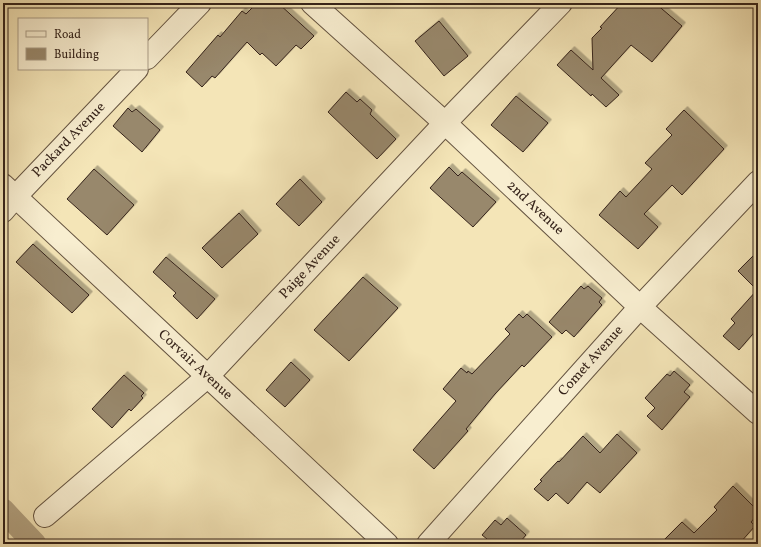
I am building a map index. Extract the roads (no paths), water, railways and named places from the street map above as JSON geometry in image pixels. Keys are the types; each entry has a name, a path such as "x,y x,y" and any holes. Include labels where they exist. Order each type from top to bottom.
{"street":[{"path":"148,57 200,3"},
{"name":"2nd Avenue","path":"312,3 446,123 640,307 758,413"},
{"name":"Paige Avenue","path":"44,516 207,377 560,3"},
{"name":"Packard Avenue","path":"7,198 136,70"},
{"name":"Comet Avenue","path":"428,544 640,307 758,182"},
{"name":"Corvair Avenue","path":"7,198 207,377 387,544"}],"waterway":[{"path":"3,510 35,544"}]}
